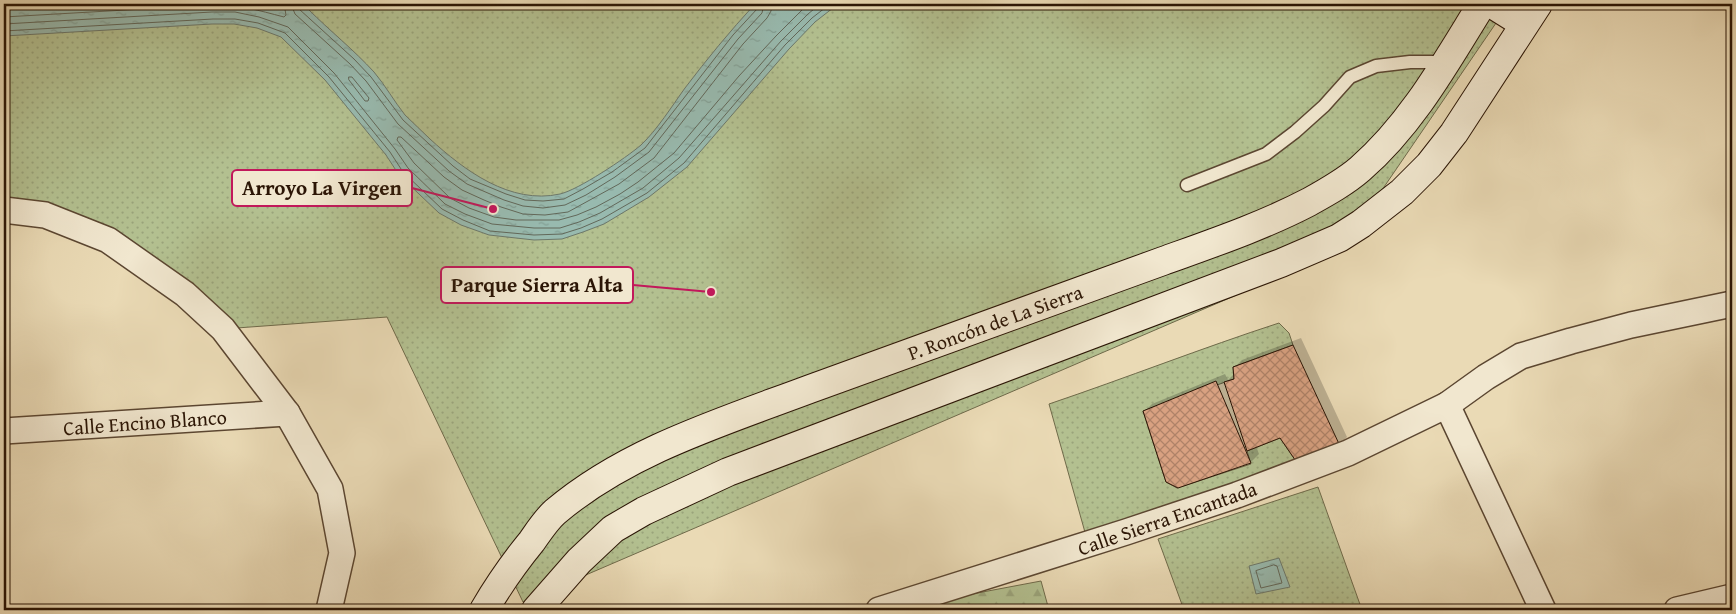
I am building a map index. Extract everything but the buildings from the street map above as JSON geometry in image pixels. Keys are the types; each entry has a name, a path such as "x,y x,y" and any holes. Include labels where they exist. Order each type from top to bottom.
{"street":[{"name":"P. Roncón de La Sierra","path":"484,610 502,580 552,514 596,482 664,445 1280,217 1329,191 1359,171 1408,117 1432,86 1482,4"},
{"path":"536,610 579,561 613,530 644,511 728,472 1281,263 1340,238 1379,212 1429,165 1454,133 1531,14 1492,4"},
{"path":"4,210 45,215 108,240 185,294 223,330 287,413 330,489 342,553 329,610"},
{"name":"Calle Sierra Encantada","path":"879,610 1237,495 1348,453 1447,405 1486,377 1522,356 1631,325 1732,304"},
{"path":"1447,405 1543,610"},
{"name":"Calle Encino Blanco","path":"4,431 287,413"},
{"path":"1677,610 1732,597"}],"lane":[{"path":"1187,186 1266,154 1295,132 1324,106 1350,78 1376,66 1410,62 1446,62"}],"green space":[{"path":"4,4 1509,4 1341,250 523,602 387,317 223,329 149,267 4,210"},
{"path":"1279,323 1289,333 1293,345 1233,367 1234,379 1143,411 1166,482 1177,488 1251,464 1247,451 1280,438 1300,467 1088,543 1049,404"},
{"path":"1318,487 1362,610 1184,610 1158,539"},
{"path":"1041,581 1049,610 901,610 919,604"}],"water":[{"path":"4,4 299,4 308,9 366,64 378,77 405,115 443,151 473,173 506,190 541,196 560,194 590,180 625,158 641,145 659,125 710,56 755,4 838,4 815,22 789,49 687,167 649,197 604,224 583,232 562,239 534,240 489,235 461,225 439,213 399,175 386,155 325,80 281,37 257,28 234,24 4,36"},
{"path":"1279,558 1290,587 1256,594 1249,566"}],"place":[{"name":"Arroyo La Virgen","path":"493,209"},
{"name":"Parque Sierra Alta","path":"711,292"}]}
